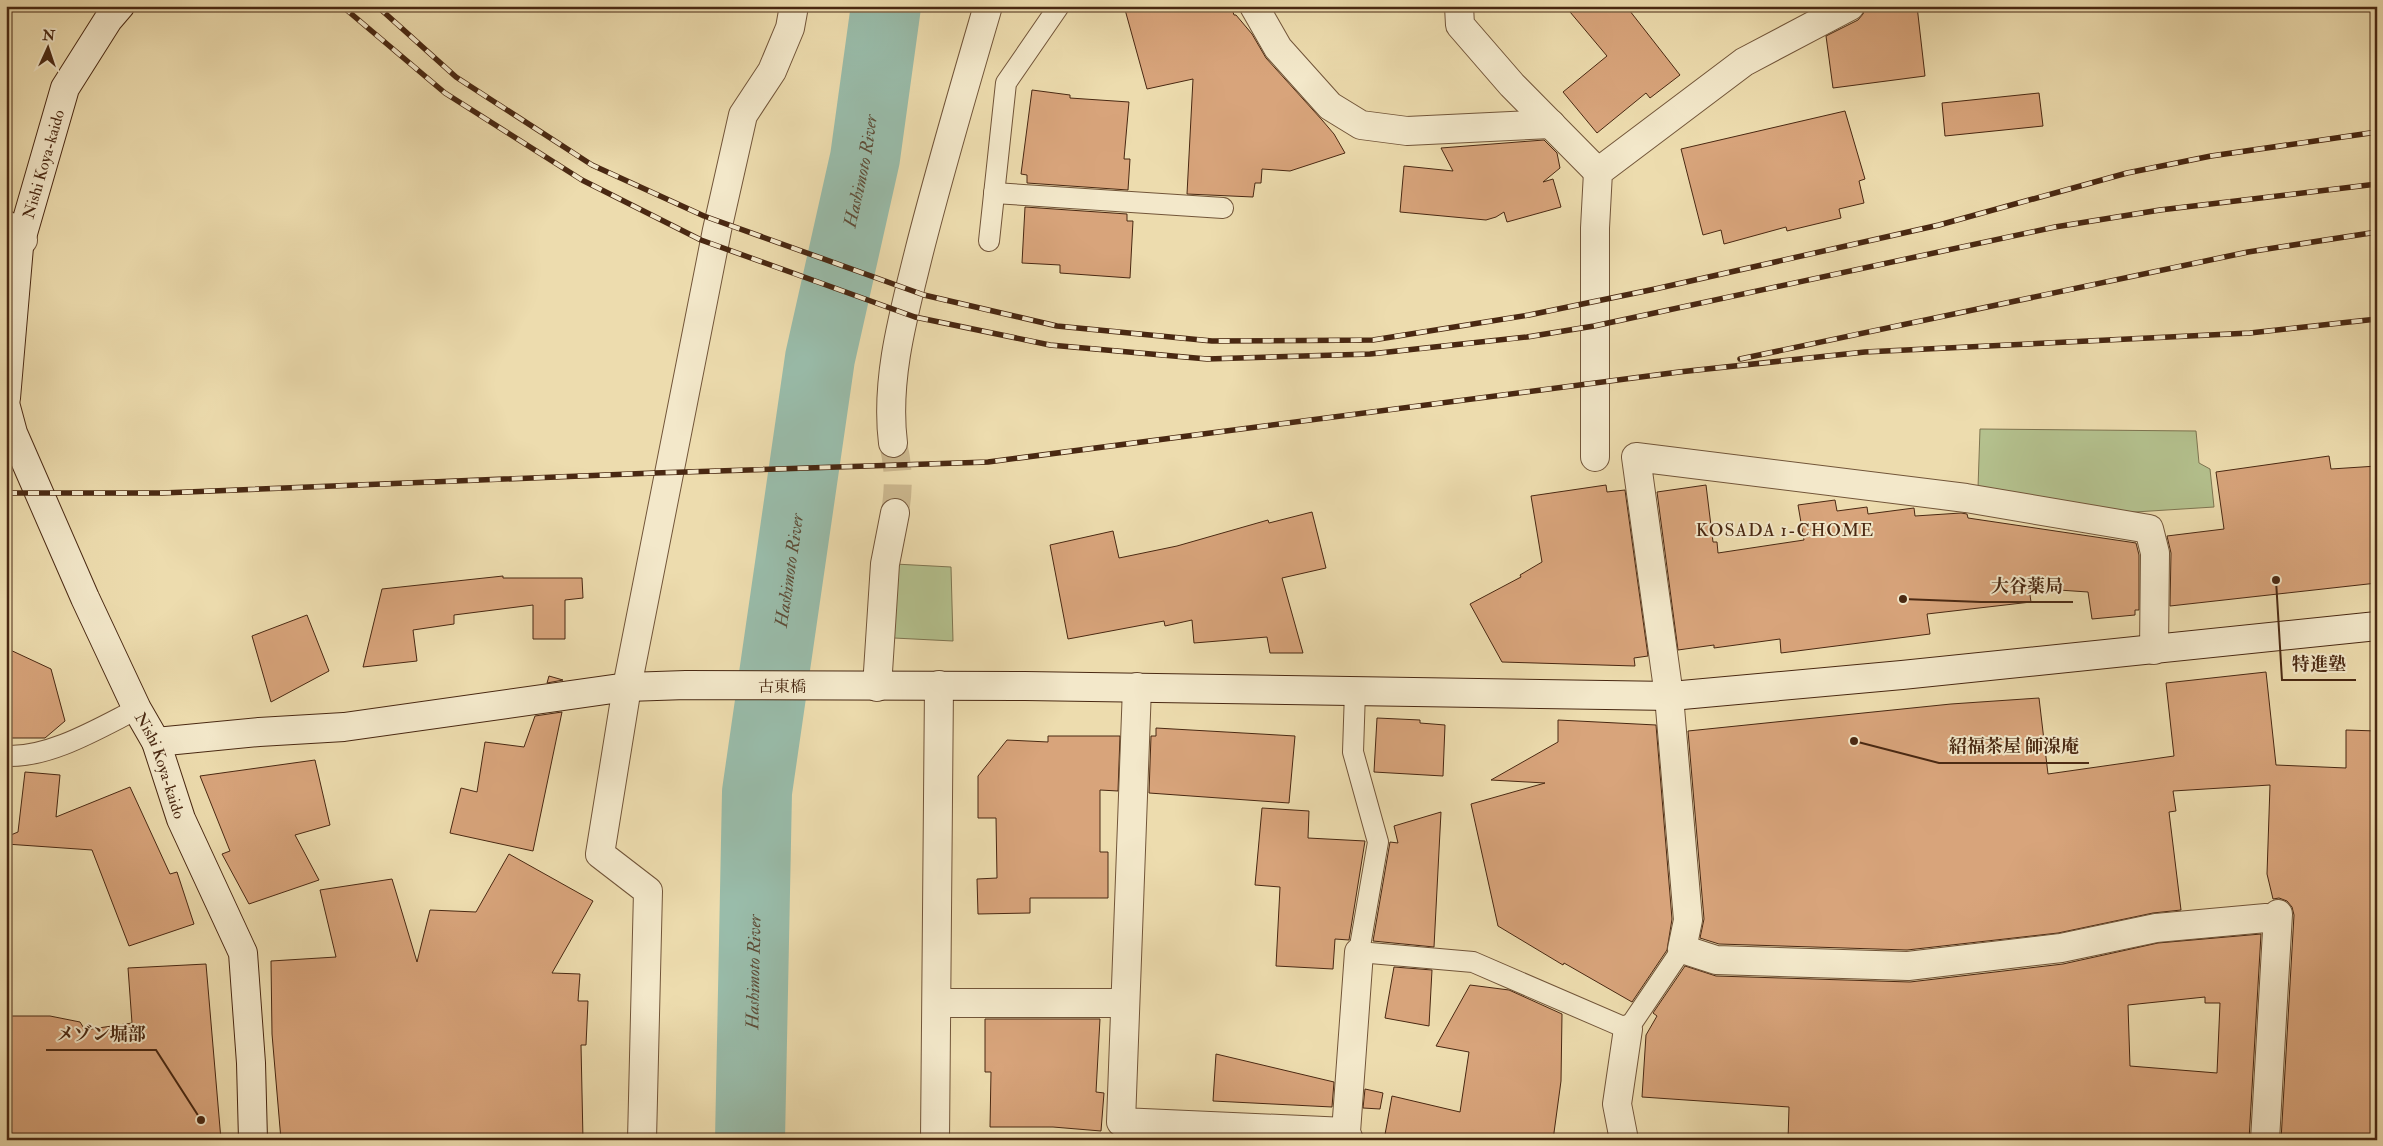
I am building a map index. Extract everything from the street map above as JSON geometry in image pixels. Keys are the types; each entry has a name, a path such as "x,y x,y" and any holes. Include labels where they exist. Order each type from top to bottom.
{"street":[{"name":"Nishi Koya-kaido","path":"6,398 19,247 15,233 65,88 108,20 120,6"},
{"path":"642,1140 648,891 600,854 627,687 717,230 743,115 772,71 790,28 794,6"},
{"path":"892,443 890,423 893,374 910,287 938,180 988,6"},
{"path":"1254,6 1278,48 1317,92 1330,106 1361,125 1407,131 1551,124"},
{"path":"1459,6 1460,25 1512,85 1598,172 1595,237 1595,457"},
{"path":"1598,172 1744,62 1850,6"},
{"name":"Nishi Koya-kaido","path":"6,407 21,451 85,598 137,709 156,742 181,819 243,953 251,1063 253,1140"},
{"path":"2154,650 2155,553 2149,529 1966,498 1636,457 1669,696 1688,920 1682,949 1716,960 1908,966 2061,948 2156,928 2272,916 2265,1140"},
{"path":"877,687 885,564 895,513"},
{"name":"古東橋","path":"156,742 258,732 344,727 627,687 686,685 1137,687 1669,696 2154,650 2377,626"},
{"path":"935,1140 939,685"},
{"path":"1137,687 1121,1122 1348,1136 1359,952"},
{"path":"937,1003 1124,1004"},
{"path":"1624,1140 1617,1104 1628,1029"}],"lane":[{"path":"989,241 1006,83 1059,6"},
{"path":"994,193 1224,208"},
{"path":"1355,691 1353,752 1378,842 1359,952 1473,962 1628,1029 1682,949"},
{"path":"6,756 21,757 77,740 137,709"}],"green space":[{"path":"1980,429 2196,431 2199,463 2210,469 2214,507 2135,512 2058,505 1978,488"},
{"path":"895,564 951,567 953,641 894,638"}],"building":[{"path":"1124,6 1231,6 1234,15 1252,34 1266,58 1334,134 1345,153 1290,171 1262,169 1261,183 1255,183 1253,197 1187,194 1193,79 1147,89"},
{"path":"1565,6 1626,6 1680,75 1650,98 1646,93 1597,133 1563,92 1607,56"},
{"path":"1866,6 1917,6 1925,76 1833,88 1826,36 1858,20"},
{"path":"1032,90 1070,95 1070,98 1129,102 1124,159 1130,159 1128,190 1027,183 1027,175 1021,174"},
{"path":"2039,93 2043,126 1945,136 1942,103"},
{"path":"1845,111 1865,179 1859,181 1864,203 1839,209 1841,218 1787,231 1786,227 1724,244 1721,230 1703,235 1681,149"},
{"path":"1544,140 1557,153 1560,168 1543,182 1553,179 1561,207 1507,222 1504,212 1486,220 1400,212 1404,166 1453,171 1441,148"},
{"path":"1025,207 1127,214 1127,221 1133,221 1130,278 1060,273 1060,265 1022,263"},
{"path":"2329,456 2331,469 2377,466 2377,583 2170,606 2171,553 2167,536 2224,529 2216,472"},
{"path":"1606,485 1607,492 1625,490 1648,656 1634,658 1635,666 1502,662 1470,604 1521,577 1520,575 1542,562 1531,496"},
{"path":"1706,485 1713,542 1717,542 1718,553 1804,540 1798,505 1835,500 1837,511 1867,507 1868,514 1914,508 1915,516 1961,513 1967,514 1968,518 2136,543 2139,555 2139,610 2135,610 2135,615 2092,619 2088,592 2029,588 2031,602 1927,614 1930,634 1781,653 1780,639 1714,648 1714,645 1678,650 1657,492"},
{"path":"1312,512 1326,568 1282,578 1303,653 1270,653 1267,637 1194,643 1192,620 1165,626 1164,621 1068,639 1050,545 1113,531 1119,558 1177,546 1268,520 1269,523"},
{"path":"503,576 503,578 582,578 583,598 565,600 565,639 533,639 533,605 454,615 454,624 413,630 417,661 363,667 382,589"},
{"path":"307,615 329,671 271,702 252,636"},
{"path":"6,648 51,669 65,721 45,738 6,738"},
{"path":"2266,672 2276,765 2346,768 2346,730 2377,731 2377,1008 2372,1091 2377,1092 2377,1140 2281,1140 2294,915 2292,907 2287,901 2279,898 2273,899 2267,874 2270,785 2173,791 2176,811 2169,812 2181,910 2153,913 2058,933 1907,950 1719,944 1700,938 1704,919 1688,731 1951,704 2039,698 2048,774 2174,756 2166,683"},
{"path":"549,676 563,680 547,683"},
{"path":"562,712 533,851 450,833 461,788 477,792 485,742 524,747 535,716"},
{"path":"1377,718 1420,720 1420,723 1445,725 1443,776 1374,772"},
{"path":"1558,720 1656,725 1672,919 1667,950 1632,1002 1564,963 1563,965 1498,926 1471,804 1545,783 1491,780 1558,742"},
{"path":"1156,728 1295,736 1289,803 1149,793 1151,736 1156,736"},
{"path":"1048,736 1120,736 1118,791 1100,790 1100,852 1108,852 1108,898 1030,898 1030,913 978,914 977,879 997,878 996,818 978,818 978,776 1007,740 1048,742"},
{"path":"315,760 330,825 295,835 319,880 249,904 222,854 230,851 200,776"},
{"path":"25,772 60,775 56,817 130,787 170,874 177,872 194,924 129,946 92,850 6,844 6,837 18,832"},
{"path":"1262,808 1309,811 1308,838 1365,841 1349,940 1335,939 1333,969 1276,966 1280,887 1255,885"},
{"path":"1441,812 1434,947 1373,941 1390,842 1398,843 1394,826"},
{"path":"509,854 593,901 552,973 580,974 578,1001 588,1001 586,1045 581,1045 583,1140 448,1135 448,1140 281,1140 272,1034 271,961 336,957 320,890 392,879 417,962 430,910 476,912"},
{"path":"2261,934 2249,1140 1788,1140 1789,1107 1642,1097 1646,1035 1657,1016 1653,1013 1685,966 1716,976 1910,982 2063,964 2158,943","holes":["2205,997 2205,1003 2220,1003 2217,1073 2130,1066 2128,1005"]},
{"path":"206,964 221,1140 6,1140 6,1016 50,1016 80,1022 85,1030 132,1023 128,968"},
{"path":"1394,967 1432,970 1429,1026 1385,1018"},
{"path":"1470,985 1509,990 1562,1014 1561,1081 1553,1140 1384,1140 1392,1096 1460,1112 1469,1052 1436,1046"},
{"path":"985,1019 1100,1019 1096,1092 1104,1093 1101,1131 1053,1127 990,1127 991,1072 985,1072"},
{"path":"1216,1054 1334,1082 1332,1107 1213,1101"},
{"path":"1365,1089 1383,1093 1380,1109 1363,1108"}],"waterway":[{"name":"Hashimoto River","path":"750,1140 757,792 820,358 865,158 886,6"}],"tunnel":[{"path":"893,443 898,478 895,513"}],"railway":[{"path":"342,6 445,93 582,180 701,240 915,317 1050,345 1207,359 1370,354 1527,337 1594,326 2055,227 2160,210 2377,184"},
{"path":"377,6 456,77 592,165 704,216 924,295 1057,326 1212,341 1373,340 1529,315 1655,289 1939,225 2127,173 2211,156 2377,132"},
{"path":"1740,359 2248,252 2377,232"},
{"path":"6,493 162,493 654,473 988,462 1679,372 1865,352 2250,333 2377,319"}],"place":[{"name":"特進塾","path":"2276,580"},
{"name":"大谷薬局","path":"1903,599"},
{"name":"紹福茶屋 師湶庵","path":"1854,741"},
{"name":"メゾン堀部","path":"201,1120"}],"district":[{"name":"KOSADA 1-CHOME","path":"1785,530"}]}
